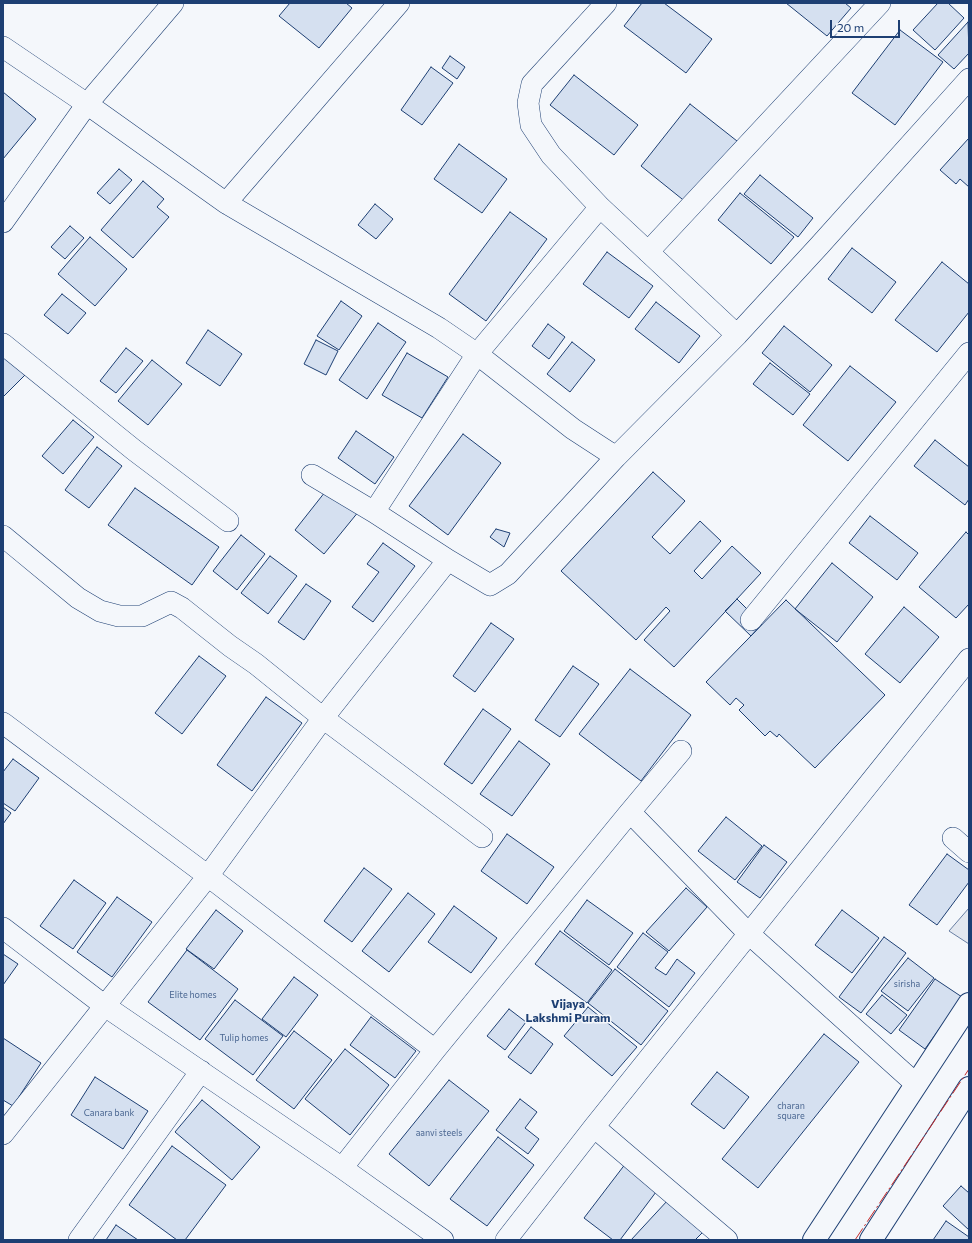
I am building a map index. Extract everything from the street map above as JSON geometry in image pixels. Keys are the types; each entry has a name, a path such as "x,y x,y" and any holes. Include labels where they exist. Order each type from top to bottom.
{"street":[{"path":"3,222 87,104 173,3"},
{"path":"226,203 399,3"},
{"path":"606,3 532,84 528,103 531,125 555,160 600,208 737,335"},
{"path":"648,252 880,3"},
{"path":"3,47 87,104 226,203 439,328 477,354 573,429 616,457"},
{"path":"312,475 490,585 508,574 616,457 737,335 969,79"},
{"path":"374,512 477,354 600,208"},
{"path":"3,344 134,450 228,521"},
{"path":"751,620 969,353"},
{"path":"3,536 78,598 100,611 119,616 142,616 171,602 182,608 324,718 482,837"},
{"path":"3,1134 208,876 324,718 448,560"},
{"path":"506,1240 748,933 969,659"},
{"path":"3,723 208,876 435,1050"},
{"path":"342,1168 435,1050 681,751"},
{"path":"630,812 748,933 916,1084"},
{"path":"953,838 969,852"},
{"path":"3,928 105,1006 342,1168 443,1240"},
{"path":"814,1240 969,1004"},
{"path":"79,1240 201,1071"},
{"path":"871,1240 969,1088"},
{"path":"594,1127 727,1240"}],"shaded area":[{"path":"969,908 969,944 949,931"}],"building":[{"path":"290,3 346,3 352,8 319,48 279,16"},
{"path":"642,3 664,3 712,39 686,73 624,26"},
{"path":"786,3 845,3 851,8 827,36"},
{"path":"938,3 948,3 964,18 935,50 913,30"},
{"path":"968,22 969,53 954,69 938,55"},
{"path":"900,30 943,62 895,125 852,93"},
{"path":"450,56 465,67 457,79 442,68"},
{"path":"431,67 453,83 422,125 401,110"},
{"path":"574,75 638,125 614,155 550,105"},
{"path":"3,92 36,119 3,159"},
{"path":"690,104 737,141 687,203 641,166"},
{"path":"969,138 969,187 960,179 956,184 940,170"},
{"path":"459,144 507,179 482,213 434,179"},
{"path":"119,169 132,180 110,204 97,193"},
{"path":"760,175 813,218 798,237 744,194"},
{"path":"143,181 164,199 157,207 169,217 133,258 101,230"},
{"path":"740,193 794,237 771,264 718,220"},
{"path":"375,204 393,219 376,239 358,225"},
{"path":"510,212 547,239 486,321 449,294"},
{"path":"70,226 84,238 65,259 51,247"},
{"path":"90,237 127,269 95,306 58,274"},
{"path":"852,248 896,282 872,313 828,279"},
{"path":"607,252 653,286 629,318 583,284"},
{"path":"942,262 969,284 969,312 937,352 895,320"},
{"path":"62,294 86,313 68,334 44,315"},
{"path":"341,301 362,316 339,350 317,336"},
{"path":"656,302 700,336 679,363 635,329"},
{"path":"378,323 406,342 367,399 339,380"},
{"path":"548,324 565,337 549,359 532,346"},
{"path":"784,326 832,365 810,392 762,353"},
{"path":"208,330 242,354 220,386 186,363"},
{"path":"316,340 338,351 326,375 304,364"},
{"path":"572,342 595,360 570,392 547,374"},
{"path":"126,348 143,361 116,393 100,381"},
{"path":"3,351 29,371 3,397"},
{"path":"407,353 448,377 422,418 382,395"},
{"path":"152,360 182,384 148,425 118,401"},
{"path":"770,363 810,394 793,415 753,384"},
{"path":"850,366 896,402 848,461 803,425"},
{"path":"73,420 94,437 63,474 42,456"},
{"path":"356,431 394,457 375,484 338,458"},
{"path":"463,434 501,463 448,535 409,506"},
{"path":"935,440 969,467 969,499 965,505 914,466"},
{"path":"97,447 122,466 89,508 65,490"},
{"path":"653,472 685,501 652,537 670,554 700,521 721,541 694,571 702,579 732,546 761,573 674,667 644,640 670,611 666,607 636,640 561,571"},
{"path":"329,487 359,511 324,554 295,530"},
{"path":"135,488 219,547 192,585 108,525"},
{"path":"870,516 918,553 897,580 849,543"},
{"path":"496,529 510,533 504,547 490,537"},
{"path":"966,532 969,535 969,604 956,618 919,587"},
{"path":"241,535 265,554 237,590 213,571"},
{"path":"383,543 415,566 373,622 352,607 379,572 367,564"},
{"path":"270,556 297,576 268,614 241,593"},
{"path":"832,563 873,597 837,642 795,609"},
{"path":"306,584 331,601 304,640 278,622"},
{"path":"737,599 762,624 751,636 725,611"},
{"path":"786,600 885,695 815,768 779,734 777,737 770,731 765,736 739,710 744,705 736,698 730,705 706,682"},
{"path":"904,607 939,637 900,683 865,654"},
{"path":"491,623 514,639 475,692 453,676"},
{"path":"199,656 226,676 182,734 155,713"},
{"path":"573,666 599,684 560,737 535,720"},
{"path":"630,669 691,715 641,781 579,734"},
{"path":"266,697 302,723 252,791 217,765"},
{"path":"483,709 511,729 472,784 444,764"},
{"path":"519,741 550,764 512,816 480,794"},
{"path":"13,759 39,778 15,811 3,803 3,772"},
{"path":"3,807 11,813 3,824"},
{"path":"726,817 762,846 735,880 698,851"},
{"path":"507,834 554,867 527,904 481,871"},
{"path":"764,845 787,862 760,898 737,882"},
{"path":"947,854 969,870 969,882 937,925 909,905"},
{"path":"364,868 392,889 352,942 324,921"},
{"path":"74,880 106,903 73,949 40,926"},
{"path":"686,888 707,907 669,951 646,932"},
{"path":"408,893 435,914 389,972 362,951"},
{"path":"117,897 152,922 112,977 77,952"},
{"path":"587,900 633,933 609,965 564,931"},
{"path":"454,906 497,938 471,973 428,942"},
{"path":"216,910 243,931 214,969 186,949"},
{"path":"842,910 879,938 852,973 815,945"},
{"path":"560,931 612,970 587,1003 535,964"},
{"path":"643,933 668,952 655,968 666,975 677,959 695,973 669,1007 617,967"},
{"path":"884,937 906,953 861,1013 839,997"},
{"path":"187,950 238,989 200,1040 148,1002"},
{"path":"3,954 18,964 3,985"},
{"path":"908,958 934,978 908,1011 881,991"},
{"path":"615,969 668,1011 641,1045 588,1003"},
{"path":"294,977 318,995 286,1037 262,1019"},
{"path":"935,979 962,997 925,1049 899,1030"},
{"path":"882,995 907,1015 891,1034 866,1014"},
{"path":"235,1000 283,1036 253,1075 205,1039"},
{"path":"588,1007 637,1047 612,1076 564,1036"},
{"path":"509,1009 526,1022 505,1050 487,1036"},
{"path":"371,1017 416,1051 395,1078 350,1045"},
{"path":"531,1027 553,1044 531,1074 508,1057"},
{"path":"294,1031 332,1060 294,1109 256,1080"},
{"path":"824,1034 859,1062 758,1188 722,1159"},
{"path":"3,1038 41,1063 13,1106 3,1100"},
{"path":"345,1049 389,1085 350,1135 305,1099"},
{"path":"717,1072 749,1097 724,1129 691,1104"},
{"path":"95,1077 148,1111 123,1149 71,1115"},
{"path":"449,1080 489,1111 429,1186 389,1154"},
{"path":"520,1099 537,1112 525,1128 539,1139 528,1154 496,1130"},
{"path":"202,1100 260,1147 232,1180 175,1132"},
{"path":"498,1137 534,1165 487,1226 450,1199"},
{"path":"172,1146 226,1185 185,1240 177,1240 129,1205"},
{"path":"626,1163 659,1188 620,1240 613,1240 584,1218"},
{"path":"961,1186 969,1193 969,1230 943,1206"},
{"path":"668,1200 703,1232 695,1240 631,1240"},
{"path":"946,1221 969,1237 969,1240 933,1240"},
{"path":"116,1225 138,1240 106,1240"}],"power":[{"path":"855,1240 969,1069"}],"district":[{"name":"Vijaya Lakshmi Puram","path":"568,1011"}]}
